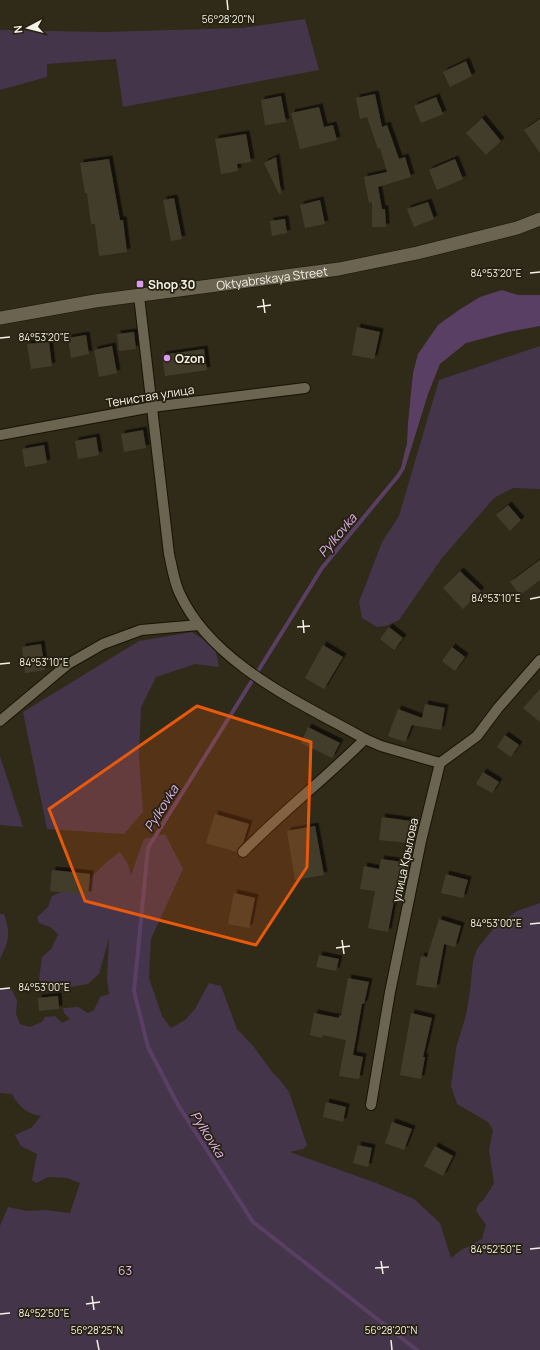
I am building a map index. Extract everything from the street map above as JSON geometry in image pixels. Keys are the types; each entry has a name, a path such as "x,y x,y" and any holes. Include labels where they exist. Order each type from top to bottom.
{"street":[{"name":"Oktyabrskaya Street","path":"0,318 95,302 339,268 417,253 517,228 540,219"},
{"path":"139,296 169,554 179,592 199,625 232,660 277,690 366,739 381,746 440,763 477,736 498,708 540,660"},
{"name":"Тенистая улица","path":"0,435 152,408 305,388"},
{"path":"0,722 68,664 103,644 141,630 199,625"},
{"path":"243,852 270,825 308,793 366,739"},
{"name":"улица Крылова","path":"371,1105 390,992 421,841 440,763"}],"highlighted area":[{"path":"197,706 311,742 307,867 256,945 85,901 49,809"}],"green space":[{"path":"305,19 319,70 123,107 116,59 47,64 47,77 0,90 0,30 103,32 242,28"},
{"path":"540,346 540,489 513,488 494,498 442,558 399,620 386,626 377,627 362,618 359,602 382,542 399,516 439,380"},
{"path":"192,632 215,647 219,667 195,664 156,677 141,707 139,757 143,812 124,834 47,829 23,712 139,641"},
{"path":"0,756 23,827 0,825"},
{"name":"63","path":"165,834 183,869 151,939 149,978 162,1016 171,1028 185,1020 195,1009 209,983 221,986 237,1029 254,1047 289,1092 307,1145 303,1149 290,1152 376,1183 414,1199 440,1223 451,1258 461,1250 482,1239 486,1225 476,1211 478,1205 485,1198 494,1183 489,1150 493,1130 488,1122 457,1104 451,1086 456,1048 466,1015 473,961 477,949 493,929 517,911 540,903 540,1350 0,1350 0,1226 8,1207 27,1211 46,1210 70,1213 80,1183 67,1178 48,1177 36,1183 32,1180 37,1154 21,1146 15,1135 31,1128 41,1116 24,1109 12,1094 0,1093 0,988 12,990 17,1001 16,1014 20,1024 30,1027 42,1022 45,1017 55,1016 62,1023 70,1019 64,1013 63,1008 78,1007 88,1013 94,1010 100,997 109,994 107,979 109,938 99,974 88,984 57,989 42,985 39,979 42,957 52,948 58,934 50,927 39,923 37,917 48,907 52,896 87,881 109,860 120,852 128,864 131,875 144,839"},
{"path":"0,914 4,914 8,927 8,937 0,959"}],"shaded area":[{"path":"502,290 518,295 540,295 540,326 508,332 466,343 440,364 428,394 406,465 413,373 418,354 438,325 480,297"}],"building":[{"path":"466,61 472,76 450,87 443,72"},
{"path":"375,94 382,127 387,125 399,159 405,157 411,177 378,187 382,209 385,209 386,227 372,227 372,202 369,203 364,177 387,172 380,148 378,149 367,117 360,119 356,98"},
{"path":"281,96 286,122 265,125 261,100"},
{"path":"436,97 443,114 421,123 414,106"},
{"path":"319,107 324,127 333,125 337,140 300,149 291,113"},
{"path":"482,118 501,141 486,155 466,133"},
{"path":"540,119 540,153 524,130"},
{"path":"246,134 251,162 237,164 238,171 221,174 215,139"},
{"path":"276,157 281,193 279,194 264,163"},
{"path":"109,159 120,220 123,220 127,252 99,256 95,224 91,224 87,193 85,193 80,163"},
{"path":"455,159 463,179 437,190 429,170"},
{"path":"174,198 182,239 171,241 163,200"},
{"path":"320,200 325,224 305,228 300,205"},
{"path":"428,202 434,219 414,227 407,209"},
{"path":"285,219 287,233 272,236 270,221"},
{"path":"357,327 380,332 374,359 352,355"},
{"path":"134,332 136,349 119,351 117,334"},
{"path":"86,335 89,354 71,358 68,338"},
{"path":"49,342 52,366 31,369 27,344"},
{"path":"112,346 117,373 99,377 94,350"},
{"path":"204,349 207,370 165,376 162,355"},
{"path":"143,430 146,448 124,452 121,434"},
{"path":"96,437 99,455 78,459 75,441"},
{"path":"44,445 47,463 25,467 22,449"},
{"path":"508,505 521,520 510,531 496,515"},
{"path":"540,560 540,580 520,595 510,582"},
{"path":"460,571 481,591 463,609 443,588"},
{"path":"389,627 403,638 394,650 380,639"},
{"path":"41,644 45,670 25,673 22,647"},
{"path":"323,645 343,657 324,689 305,678"},
{"path":"452,647 465,657 455,671 442,661"},
{"path":"540,689 540,722 523,708"},
{"path":"425,704 445,708 441,730 412,725 405,742 388,736 398,709 422,718"},
{"path":"308,727 340,743 332,758 301,743"},
{"path":"505,735 519,745 511,757 497,747"},
{"path":"483,772 499,782 492,793 476,784"},
{"path":"215,814 249,824 243,843 238,848 237,852 206,843"},
{"path":"382,817 411,821 408,843 379,840"},
{"path":"315,826 324,875 295,880 287,831"},
{"path":"381,859 410,863 403,896 395,895 388,932 368,928 375,891 360,889 364,866 379,869"},
{"path":"52,870 90,874 88,895 50,891"},
{"path":"446,874 468,880 463,898 441,893"},
{"path":"234,893 255,898 249,928 228,924"},
{"path":"439,919 461,926 455,947 444,944 436,988 416,985 421,956 427,957"},
{"path":"319,955 339,959 336,971 316,967"},
{"path":"348,978 369,982 364,1004 362,1004 353,1055 363,1057 359,1079 339,1076 346,1040 323,1035 322,1038 310,1035 314,1013 339,1018 339,1015 341,1016"},
{"path":"58,996 59,1009 39,1011 38,998"},
{"path":"411,1013 432,1018 423,1057 425,1057 421,1079 400,1075"},
{"path":"326,1102 346,1107 343,1122 323,1117"},
{"path":"392,1122 412,1129 404,1150 385,1143"},
{"path":"358,1145 372,1148 368,1167 353,1163"},
{"path":"435,1146 453,1156 443,1176 424,1166"}],"waterway":[{"name":"Pylkovka","path":"408,447 403,468 398,476 322,568 148,848 134,991 148,1047 178,1105 253,1222 417,1350"}],"place":[{"name":"Shop 30","path":"140,284"},
{"name":"Ozon","path":"167,358"}]}
